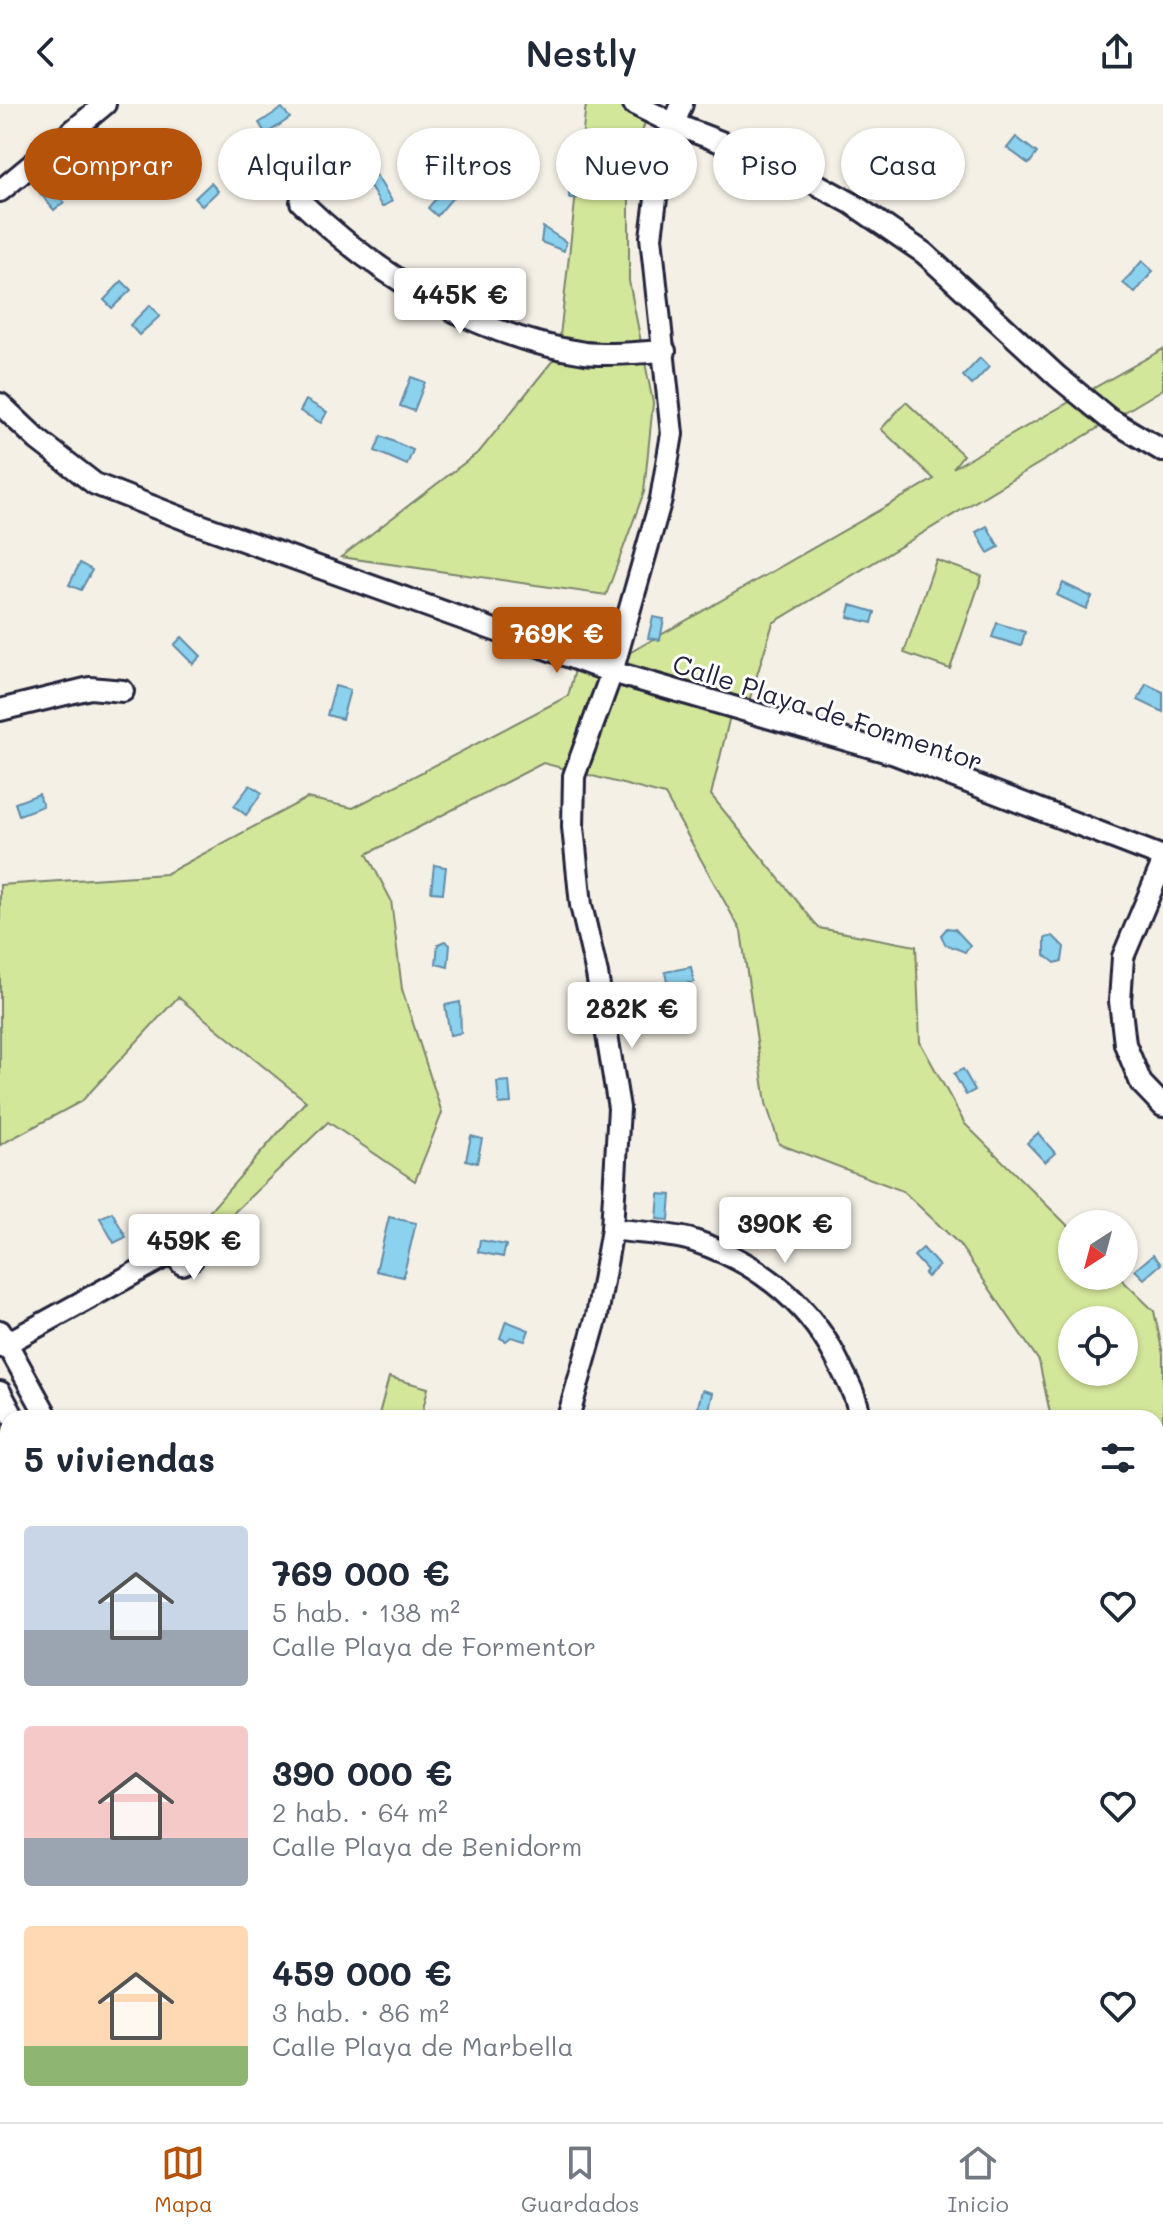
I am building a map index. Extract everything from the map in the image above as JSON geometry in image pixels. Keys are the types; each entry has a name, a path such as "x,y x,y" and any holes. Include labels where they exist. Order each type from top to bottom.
{"street":[{"path":"0,191 105,104"},
{"path":"634,104 674,124 783,166 851,203 924,253 1108,418 1163,451"},
{"path":"570,1410 597,1316 612,1229 619,1108 597,974 581,905 573,827 574,776 612,672 661,499 672,434 651,237 662,153 682,104"},
{"path":"301,202 343,242 391,277 507,333 586,353 665,351"},
{"name":"Calle Playa de Formentor","path":"0,404 38,440 95,484 207,528 612,672 895,754 1163,860"},
{"path":"0,710 90,688 123,691"},
{"path":"1163,860 1123,957 1120,1001 1125,1044 1141,1083 1163,1106"},
{"path":"612,1229 688,1239 735,1257 786,1292 826,1339 858,1400 859,1410"},
{"path":"43,1410 2,1340 173,1252"},
{"path":"0,1392 10,1410"}],"green space":[{"path":"586,104 627,104 647,116 643,128 583,128"},
{"path":"575,200 629,200 629,281 653,403 644,492 606,595 341,557 480,451 558,354"},
{"path":"1163,349 1163,389 773,623 749,701 617,660 934,479 881,429 906,402 963,455 953,468"},
{"path":"936,560 982,576 950,669 904,653"},
{"path":"575,670 730,716 711,795 819,928 916,946 920,1042 965,1124 1058,1216 1058,1290 1132,1290 1154,1311 1163,1354 1163,1410 1049,1410 1039,1361 959,1244 903,1191 779,1144 766,1103 741,931 665,795 543,763 367,854 391,900 402,989 442,1113 415,1181 328,1122 199,1246 196,1227 306,1101 178,997 82,1101 0,1145 0,885 166,874 307,798 353,808 568,696"},
{"path":"389,1377 428,1388 423,1410 380,1410"}],"water":[{"path":"282,108 290,118 275,128 262,128 259,123"},
{"path":"1016,137 1037,153 1029,164 1007,148"},
{"path":"211,183 218,191 202,206 197,200 202,200 202,191"},
{"path":"381,183 392,201 382,207 378,200 381,200"},
{"path":"46,200 62,200 64,202 54,210"},
{"path":"435,200 451,200 437,216 428,208"},
{"path":"543,227 566,242 564,251 541,242"},
{"path":"1142,261 1153,271 1135,293 1123,283"},
{"path":"122,281 131,290 112,308 104,300"},
{"path":"150,305 160,316 139,335 130,325"},
{"path":"980,358 989,367 972,385 963,376"},
{"path":"411,377 425,382 414,411 400,406"},
{"path":"306,400 327,412 321,423 300,411"},
{"path":"381,436 413,450 407,465 375,451"},
{"path":"987,526 999,547 988,553 976,532"},
{"path":"80,563 92,570 81,590 69,585"},
{"path":"1063,583 1092,597 1086,609 1057,595"},
{"path":"851,605 875,612 872,623 848,617"},
{"path":"653,617 664,619 660,640 648,638"},
{"path":"997,623 1025,632 1021,646 992,637"},
{"path":"182,637 201,656 193,664 174,645"},
{"path":"1146,684 1163,692 1163,712 1138,700"},
{"path":"335,686 350,690 342,719 327,715"},
{"path":"250,785 262,793 246,815 234,806"},
{"path":"39,794 43,806 19,815 15,803"},
{"path":"434,865 446,867 443,893 431,892"},
{"path":"947,928 955,929 970,945 965,952 945,944 941,935"},
{"path":"1053,936 1064,947 1062,961 1055,963 1045,955 1045,938"},
{"path":"445,941 450,945 448,967 436,964 438,944"},
{"path":"691,967 694,982 668,987 665,972"},
{"path":"460,1002 461,1033 450,1035 445,1005"},
{"path":"963,1069 975,1090 966,1095 954,1074"},
{"path":"509,1081 511,1103 499,1104 497,1082"},
{"path":"1038,1133 1055,1153 1045,1162 1027,1143"},
{"path":"471,1136 482,1139 477,1163 466,1160"},
{"path":"659,1194 671,1195 669,1220 657,1219"},
{"path":"112,1212 126,1237 114,1243 100,1218"},
{"path":"389,1217 416,1223 403,1277 376,1271"},
{"path":"480,1240 506,1245 503,1257 478,1252"},
{"path":"923,1248 939,1266 927,1277 924,1274 927,1270 914,1256"},
{"path":"1153,1255 1161,1264 1144,1279 1138,1273 1138,1268"},
{"path":"506,1321 529,1330 525,1341 500,1338"},
{"path":"702,1390 713,1393 709,1410 697,1410"}]}
